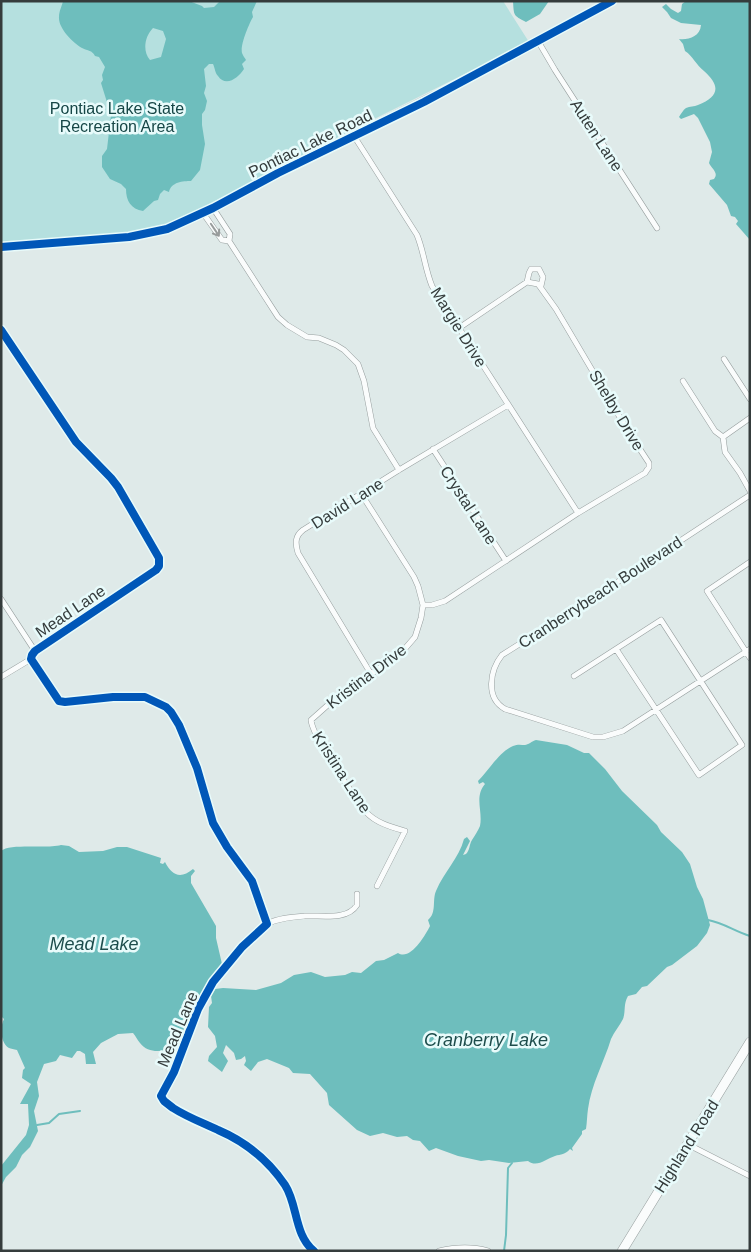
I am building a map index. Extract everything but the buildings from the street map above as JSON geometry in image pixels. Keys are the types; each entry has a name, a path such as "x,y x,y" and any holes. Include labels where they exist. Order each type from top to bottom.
{"highway":[{"name":"Highland Road","path":"622,1251 750,1042"}],"street":[{"name":"Pontiac Lake Road","path":"1,247 145,235 167,229 204,213 612,1"},
{"name":"Auten Lane","path":"538,41 657,228"},
{"name":"Margie Drive","path":"354,136 417,235 432,286 578,513"},
{"path":"213,208 230,234 230,241 278,317 286,325 307,337 319,338 336,345 358,364 364,381 372,428 399,470"},
{"path":"204,213 222,240 230,241"},
{"path":"459,328 527,282 535,282 541,286 543,277 539,269 531,269 528,272 527,282"},
{"name":"Shelby Drive","path":"422,605 432,605 445,601 578,513 645,473 649,467 649,463 541,286"},
{"name":"Mead Lane","path":"1,330 76,442 118,487 159,558 159,566 156,570 35,651 31,659 59,701 145,697 166,706 178,725 197,768 213,823 227,847 252,881 267,924 242,947 214,982 198,1009 174,1072 161,1096 173,1108 240,1141 255,1151 266,1162 287,1188 298,1227 314,1251"},
{"path":"724,359 750,399"},
{"path":"684,381 715,431 723,437 725,452 750,493"},
{"name":"David Lane","path":"371,674 306,569 295,541 300,533 399,470 508,405"},
{"path":"723,437 750,418"},
{"name":"Crystal Lane","path":"433,450 506,561"},
{"name":"Cranberrybeach Boulevard","path":"656,710 623,731 597,738 577,733 500,706 492,694 493,672 496,662 502,655 613,585 750,493"},
{"name":"Kristina Drive","path":"312,721 314,716 402,652 415,637 421,618 422,605 418,586 362,494"},
{"path":"750,562 707,591 748,650 750,658"},
{"path":"1,599 35,651"},
{"path":"574,676 661,620 742,745 699,774 616,649"},
{"path":"656,710 748,650"},
{"path":"1,677 31,659"},
{"name":"Kristina Lane","path":"312,721 314,730 324,748 366,812 382,823 405,831 377,886"},
{"path":"267,924 272,921 304,916 337,916 350,912 357,905 357,894"},
{"path":"687,1144 750,1176"},
{"path":"439,1251 465,1247 488,1251"}],"green space":[{"name":"Pontiac Lake State Recreation Area","path":"1,1 503,1 529,42 356,128 165,227 146,231 1,242"}],"water":[{"path":"63,1 189,1 204,8 214,7 220,1 257,1 242,45 242,53 246,60 242,64 244,69 242,72 236,78 225,81 217,75 213,64 209,64 204,69 206,86 204,93 207,101 202,114 205,144 200,170 191,181 175,184 169,192 164,190 158,200 154,201 143,211 132,206 128,201 126,189 121,184 110,179 102,167 102,156 107,149 111,115 101,83 105,67 99,57 78,46 63,30 59,21 59,13","holes":["153,28 163,31 166,39 161,57 150,60 145,48 148,35"]},
{"path":"513,1 549,1 540,14 526,22 515,14"},
{"path":"686,1 750,1 750,240 736,224 738,221 735,217 731,216 727,205 709,184 710,180 714,179 716,175 709,163 712,152 710,142 698,118 694,114 681,119 679,117 686,108 705,102 714,95 715,91 715,86 709,76 685,51 679,39 693,37 701,25 681,23 671,18 662,7 666,4 678,13 681,11 682,4"},
{"name":"Cranberry Lake","path":"536,740 567,745 584,753 589,753 605,769 622,791 682,852 690,864 710,925 707,933 697,946 667,967 636,994 628,996 623,1019 611,1039 592,1091 586,1129 582,1131 582,1134 572,1148 573,1151 570,1149 565,1153 535,1164 528,1161 509,1163 489,1160 481,1161 458,1156 436,1148 429,1151 420,1141 413,1140 407,1136 397,1137 383,1133 370,1136 357,1130 329,1105 327,1093 310,1074 293,1073 289,1068 267,1059 258,1062 251,1071 244,1065 246,1061 245,1056 236,1060 234,1053 226,1045 223,1053 228,1061 222,1072 208,1061 209,1056 217,1047 215,1036 208,1027 209,1007 212,1003 211,996 215,989 256,990 281,983 294,975 311,972 325,977 345,975 352,972 361,973 376,961 384,960 398,953 403,955 412,951 425,936 430,926 428,920 432,914 439,884 459,852 464,839 467,837 470,841 463,855 469,849 480,826 479,799 485,784 483,782 479,784 478,781 508,749 516,745 526,745"},
{"name":"Mead Lake","path":"69,846 79,852 127,847 161,858 160,863 163,864 165,862 177,874 185,874 193,869 195,871 191,876 191,883 216,926 216,938 222,964 200,995 190,1017 177,1022 177,1025 184,1027 182,1039 178,1047 163,1051 153,1051 144,1047 133,1033 118,1034 101,1043 93,1052 96,1064 86,1064 85,1054 77,1051 72,1058 60,1055 56,1061 44,1064 37,1082 39,1096 34,1111 38,1131 30,1147 22,1155 16,1167 6,1177 1,1186 1,1166 26,1135 29,1125 28,1104 20,1104 31,1084 22,1078 25,1068 17,1050 6,1046 2,1034 4,1019 1,1016 1,851 12,847"}],"waterway":[{"path":"708,920 750,936"},
{"path":"205,987 212,992"},
{"path":"37,1125 49,1123 59,1114 80,1111"},
{"path":"504,1251 508,1168 512,1163"}],"cycle path":[{"path":"1,247 129,237 167,229 213,208 278,173 424,102 612,1"},
{"path":"1,330 76,442 118,487 159,558 159,566 156,570 35,651 31,659 59,701 145,697 166,707 171,712 179,725 197,768 213,823 227,847 252,881 267,924 242,947 213,982 198,1009 174,1072 161,1096 173,1108 238,1140 264,1160 285,1185 299,1228 303,1237 314,1251"}]}
